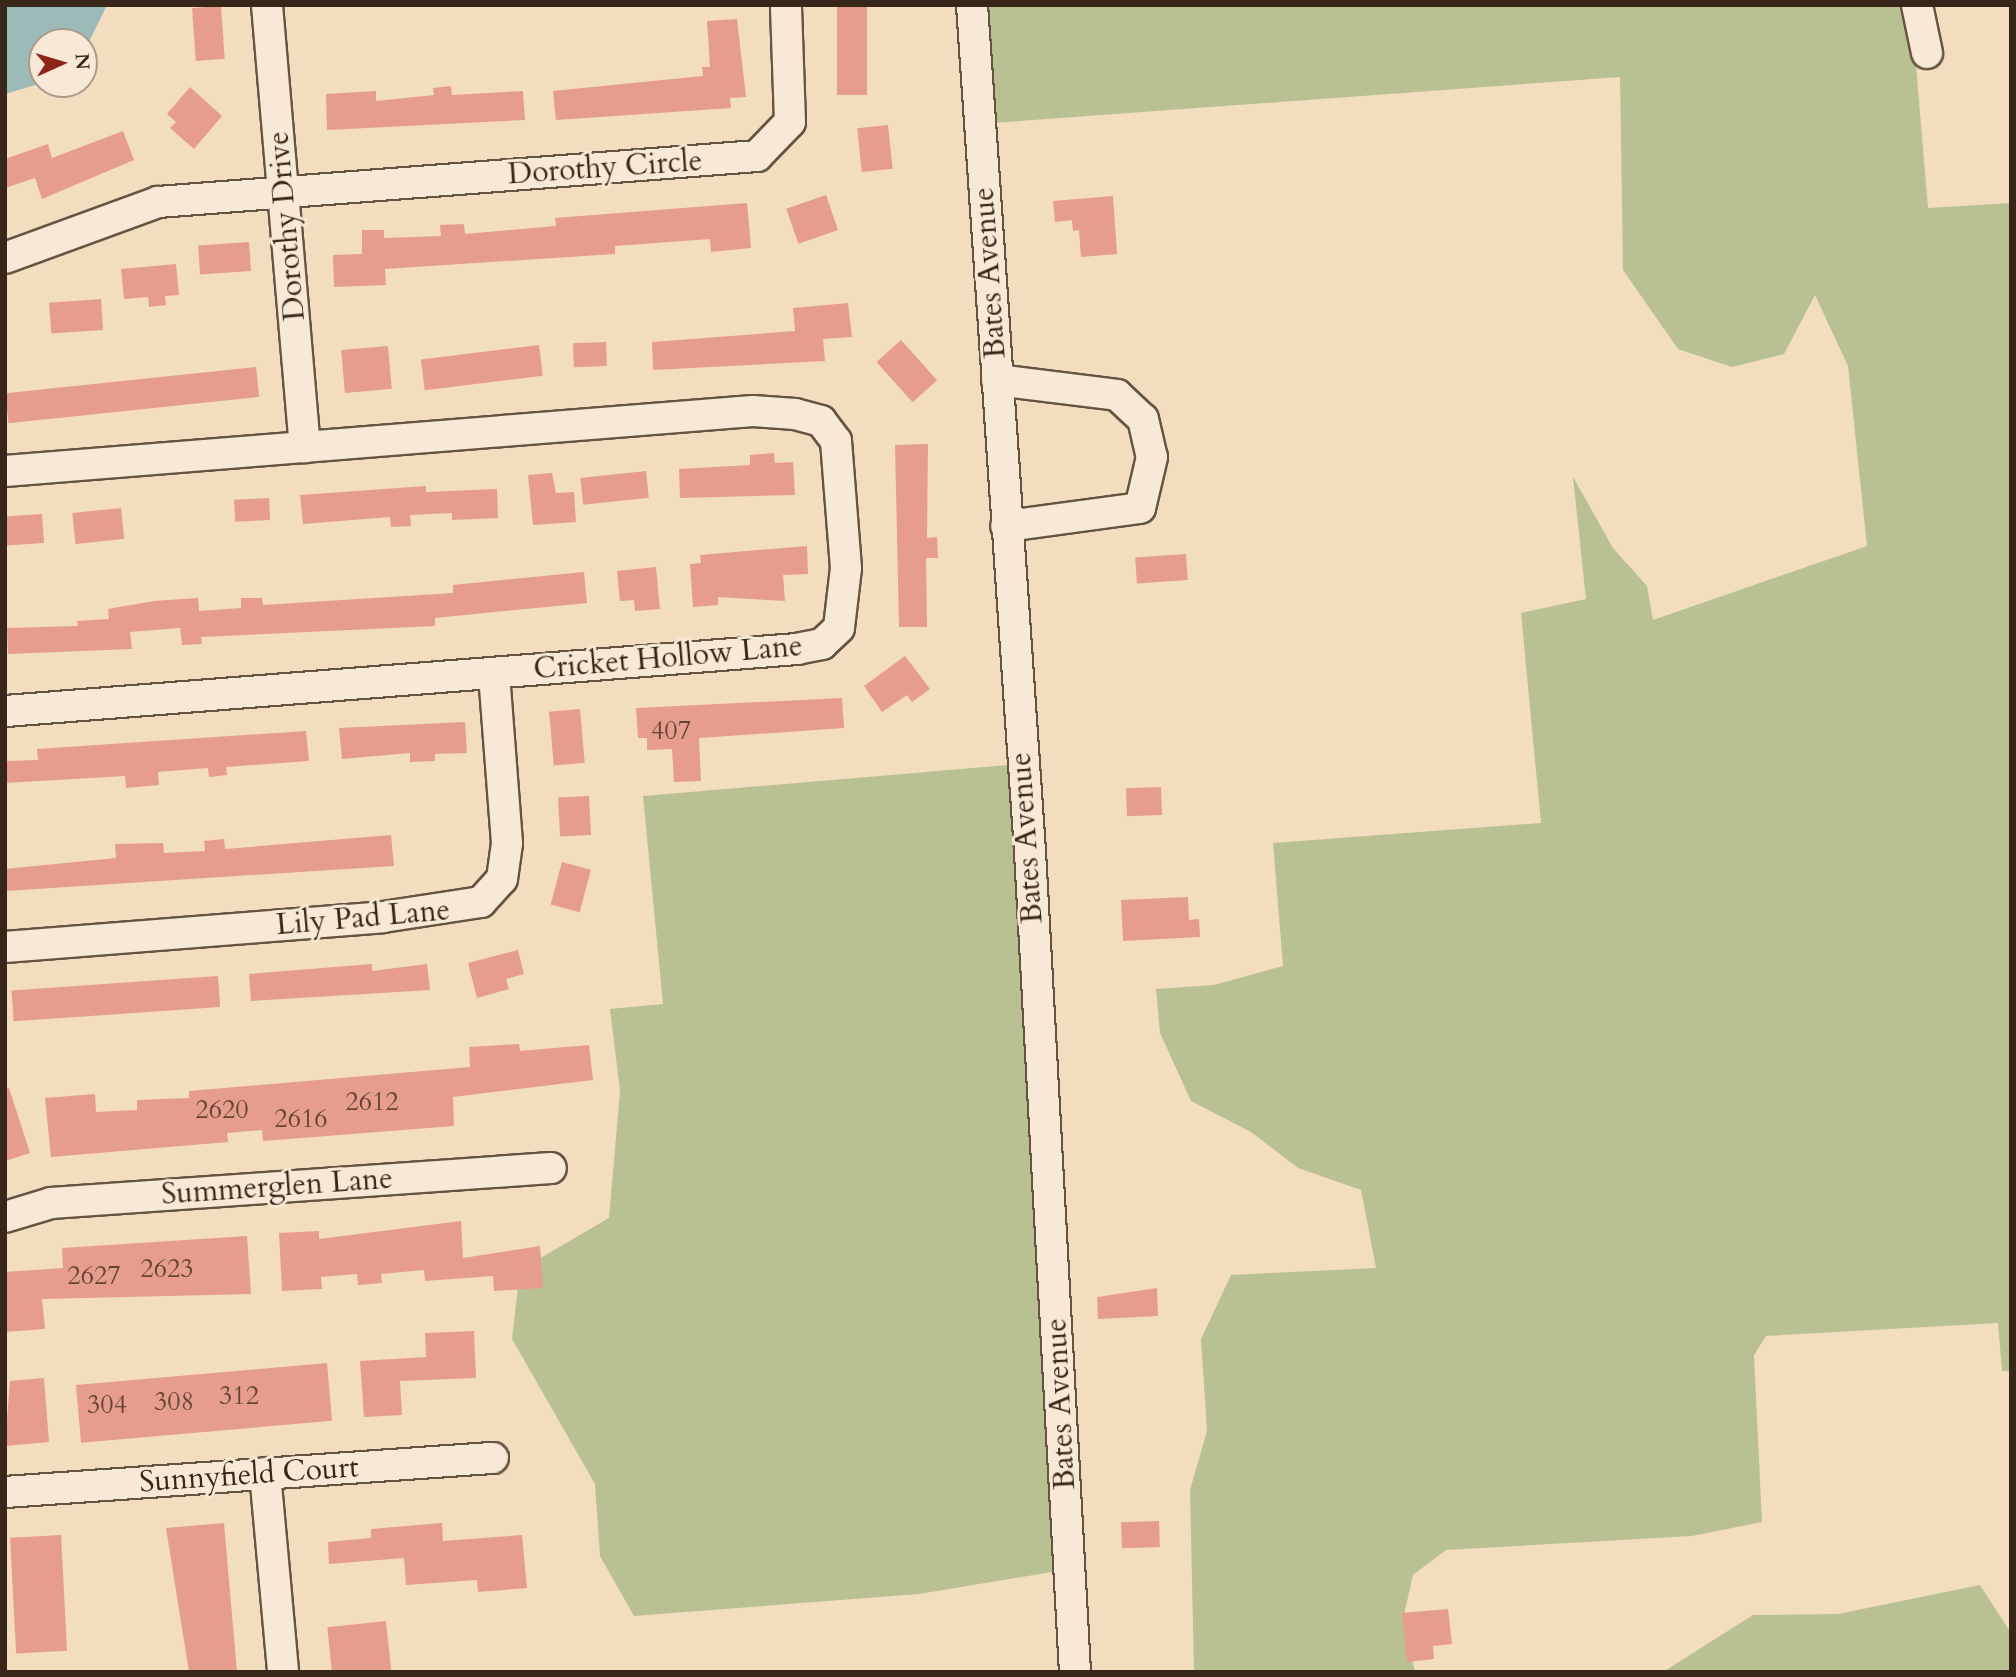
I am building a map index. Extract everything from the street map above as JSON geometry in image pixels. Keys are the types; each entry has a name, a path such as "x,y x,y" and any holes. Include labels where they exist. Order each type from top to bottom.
{"street":[{"name":"Dorothy Drive","path":"267,5 286,191 305,447"},
{"name":"Dorothy Circle","path":"5,258 158,202 757,156 790,122 786,5"},
{"name":"Bates Avenue","path":"972,5 1075,1672"},
{"path":"1917,5 1927,53"},
{"path":"997,380 1117,395 1143,419 1152,457 1140,508 1006,526"},
{"name":"Cricket Hollow Lane","path":"5,471 753,411 794,414 828,427 841,475 846,568 842,618 832,637 744,655 5,711"},
{"name":"Lily Pad Lane","path":"5,947 395,916 481,902 502,879 507,843 494,673"},
{"name":"Summerglen Lane","path":"5,1217 51,1203 551,1168"},
{"name":"Sunnyfield Court","path":"5,1492 494,1458"},
{"path":"265,1474 283,1672"}],"green space":[{"path":"984,5 1911,5 1928,208 2011,203 2011,1371 2002,1371 1998,1323 1766,1336 1754,1355 1762,1522 1692,1536 1446,1550 1413,1575 1403,1619 1415,1672 1194,1672 1190,1490 1207,1431 1201,1339 1231,1275 1376,1268 1361,1190 1298,1168 1251,1132 1191,1101 1160,1033 1156,989 1214,985 1283,966 1273,843 1541,823 1521,613 1586,599 1573,477 1613,548 1647,586 1653,620 1867,546 1848,366 1815,295 1784,354 1732,367 1678,349 1623,270 1620,77 993,123"},
{"path":"1008,765 1058,1571 919,1594 634,1616 600,1556 595,1484 512,1339 520,1270 609,1218 620,1091 610,1009 663,1004 643,796"},
{"path":"1980,1585 2011,1633 2011,1672 1663,1672 1753,1615 1838,1614"}],"water":[{"path":"5,5 107,5 96,28 28,28 28,87 5,94"}],"building":[{"path":"837,5 867,5 867,95 837,95"},
{"path":"221,6 225,59 196,61 192,8"},
{"path":"737,19 746,97 730,98 731,108 556,120 553,91 703,76 702,67 710,67 707,21"},
{"path":"451,86 452,95 523,91 525,120 327,130 326,94 376,91 376,101 434,95 433,88"},
{"path":"190,87 222,116 194,149 170,128 176,122 167,114"},
{"path":"888,125 893,169 862,172 857,128"},
{"path":"123,131 134,160 42,199 35,178 5,188 5,159 48,144 52,158"},
{"path":"826,195 838,230 798,244 786,209"},
{"path":"1113,196 1117,254 1081,257 1079,230 1073,231 1072,220 1055,222 1053,201"},
{"path":"747,203 751,248 711,252 710,239 615,246 615,254 385,269 386,285 334,287 333,255 362,254 362,230 384,230 384,238 441,236 440,225 464,224 465,234 556,226 555,218"},
{"path":"249,242 251,271 200,274 198,246"},
{"path":"176,264 179,295 165,296 166,305 149,307 148,297 124,299 121,269"},
{"path":"101,299 103,330 51,334 49,303"},
{"path":"848,303 852,337 823,339 825,361 653,370 652,342 795,331 793,308"},
{"path":"901,340 937,380 913,402 876,362"},
{"path":"606,342 607,366 574,367 573,343"},
{"path":"539,345 543,376 425,390 421,360"},
{"path":"388,346 392,389 345,393 341,350"},
{"path":"256,367 259,397 9,423 5,393"},
{"path":"928,444 927,538 937,537 938,558 926,558 927,627 899,627 895,445"},
{"path":"774,453 775,463 793,462 795,495 680,498 679,469 750,465 750,455"},
{"path":"646,471 649,498 583,505 580,478"},
{"path":"552,473 556,493 574,492 576,522 533,525 528,475"},
{"path":"426,486 426,492 497,489 498,518 452,520 452,513 410,515 411,526 391,527 390,517 303,524 300,495"},
{"path":"269,498 270,520 235,522 234,500"},
{"path":"121,508 124,539 76,544 72,513"},
{"path":"42,514 44,543 7,546 5,517"},
{"path":"807,546 808,574 783,575 785,601 718,597 718,605 693,607 690,564 701,563 700,555"},
{"path":"1186,554 1188,580 1137,583 1135,558"},
{"path":"656,567 660,609 635,611 634,600 620,601 617,571"},
{"path":"584,572 587,603 435,618 435,626 201,637 202,644 182,645 180,628 130,632 132,649 8,654 7,628 78,626 77,621 109,619 108,609 154,601 198,598 199,611 241,608 241,598 262,598 263,605 453,593 453,585"},
{"path":"905,656 930,689 912,702 907,695 882,712 864,686"},
{"path":"842,698 844,728 699,738 701,781 674,782 672,749 647,750 647,738 638,738 636,708"},
{"path":"580,709 585,763 554,765 549,712"},
{"path":"465,722 467,753 435,754 435,761 410,762 410,753 342,759 339,728"},
{"path":"306,731 309,761 226,767 227,775 209,777 208,768 158,772 159,785 126,788 125,776 5,783 5,761 38,760 37,749"},
{"path":"1161,787 1162,815 1127,816 1126,788"},
{"path":"589,796 591,835 560,837 558,798"},
{"path":"391,835 394,866 5,891 5,869 116,858 115,844 163,843 164,853 205,851 204,841 224,839 225,849"},
{"path":"562,862 591,870 580,912 551,905"},
{"path":"1188,897 1189,920 1199,919 1200,937 1123,941 1121,900"},
{"path":"518,950 524,974 506,979 509,989 477,998 468,963"},
{"path":"372,964 372,971 427,964 430,990 251,1001 249,974"},
{"path":"218,976 220,1007 14,1021 12,990"},
{"path":"519,1044 520,1051 589,1045 593,1080 453,1097 454,1126 263,1141 262,1130 227,1133 228,1142 51,1157 45,1098 95,1094 96,1112 137,1110 137,1100 189,1098 189,1091 470,1067 469,1047"},
{"path":"9,1088 30,1153 5,1161 5,1089"},
{"path":"461,1221 463,1258 540,1246 543,1288 494,1291 493,1276 425,1281 424,1270 381,1274 382,1283 358,1285 357,1274 321,1277 322,1289 282,1291 279,1233 319,1231 319,1239"},
{"path":"247,1236 251,1294 42,1299 45,1329 5,1332 5,1272 63,1268 62,1248"},
{"path":"1157,1288 1158,1316 1098,1319 1097,1297"},
{"path":"474,1331 476,1378 400,1381 402,1415 364,1417 360,1361 426,1357 425,1333"},
{"path":"327,1363 332,1421 81,1443 76,1385"},
{"path":"44,1378 49,1442 5,1446 10,1381"},
{"path":"1159,1521 1160,1547 1122,1548 1121,1522"},
{"path":"224,1523 237,1672 189,1672 166,1528"},
{"path":"442,1523 443,1541 522,1535 527,1588 478,1592 477,1580 406,1585 404,1558 329,1564 328,1542 371,1538 371,1529"},
{"path":"61,1535 67,1651 16,1654 10,1538"},
{"path":"1448,1609 1452,1644 1433,1646 1434,1659 1407,1662 1402,1613"},
{"path":"386,1621 391,1670 332,1672 327,1627"}]}
